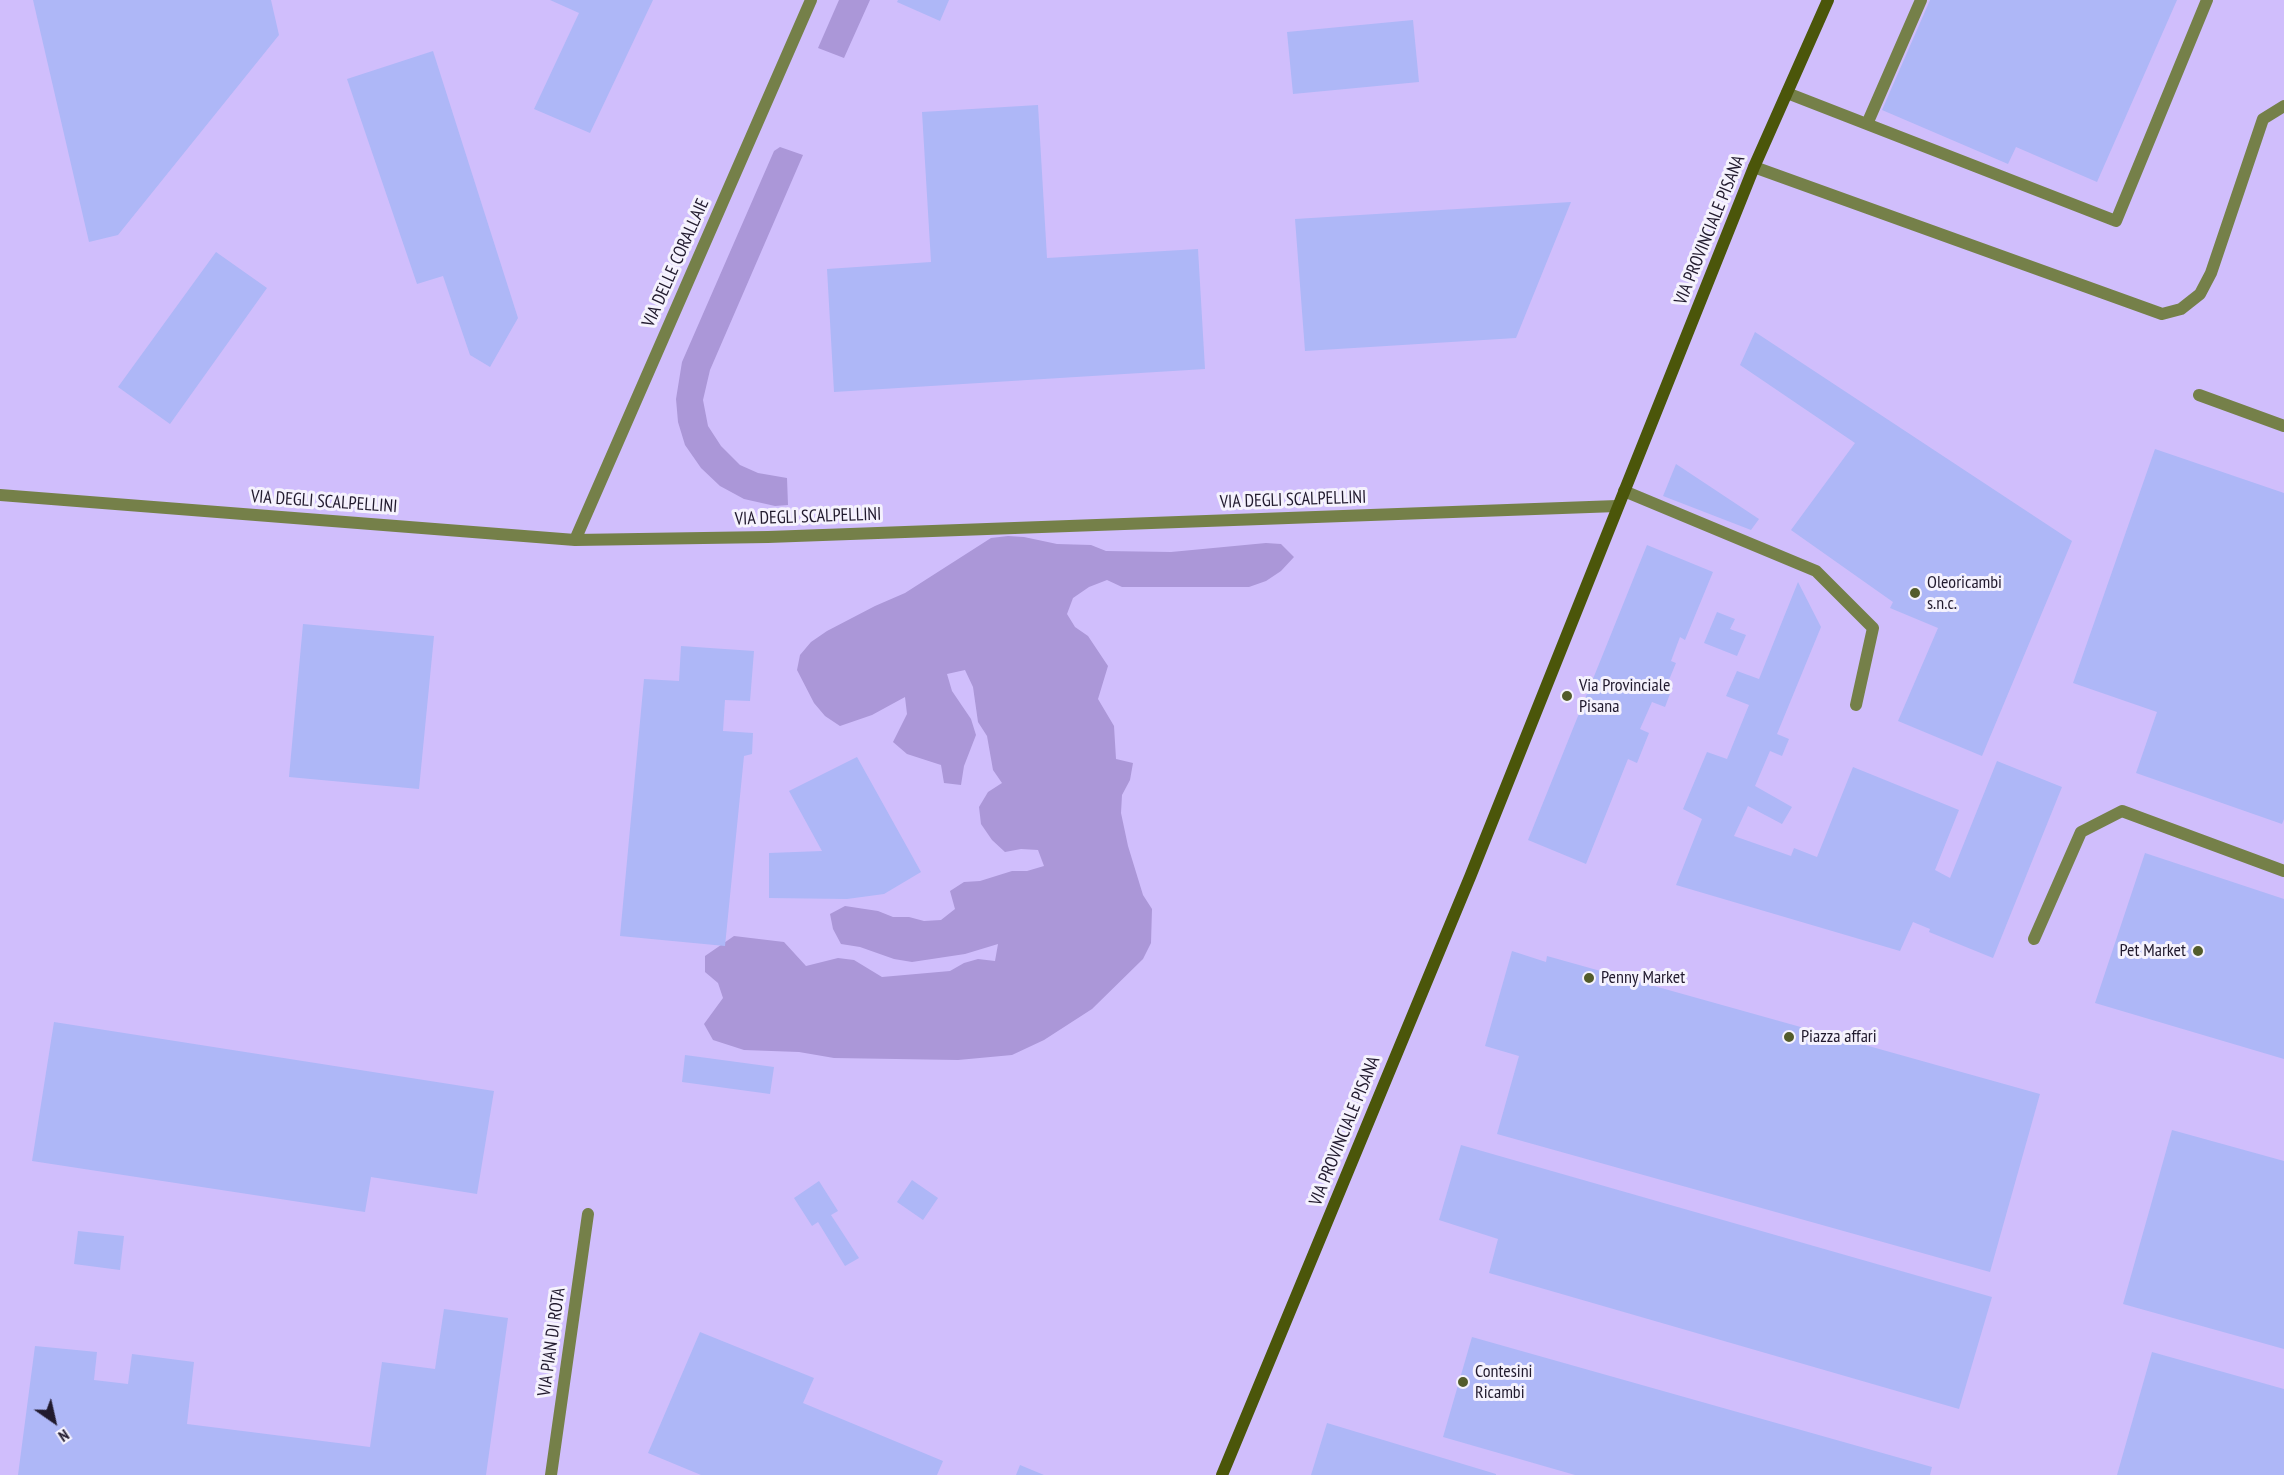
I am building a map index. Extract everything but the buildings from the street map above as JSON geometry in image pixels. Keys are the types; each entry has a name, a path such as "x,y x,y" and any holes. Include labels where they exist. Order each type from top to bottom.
{"street":[{"name":"VIA DELLE CORALLAIE","path":"575,540 811,0"},
{"name":"VIA PROVINCIALE PISANA","path":"1222,1475 1470,877 1754,167 1828,0"},
{"path":"1867,124 1921,0"},
{"path":"1787,93 2116,221 2207,0"},
{"path":"1754,167 2162,314 2181,309 2200,294 2211,273 2263,120 2284,106"},
{"path":"2199,395 2284,426"},
{"path":"1624,491 1816,571 1873,628 1856,705"},
{"name":"VIA DEGLI SCALPELLINI","path":"0,495 575,540 789,536 1617,506"},
{"path":"2034,939 2081,832 2122,811 2284,871"},
{"name":"VIA PIAN DI ROTA","path":"551,1475 588,1214"}],"shaded area":[{"path":"0,0 2284,0 2284,1475 0,1475"},
{"path":"839,0 870,0 844,58 818,48"},
{"path":"780,147 803,155 710,370 703,400 708,426 721,446 740,465 758,473 787,478 788,505 775,506 744,499 720,486 701,468 685,445 678,422 676,399 682,362 774,151"},
{"path":"1008,536 1057,544 1091,545 1106,551 1171,552 1266,543 1281,544 1294,557 1281,571 1266,581 1249,587 1122,587 1107,580 1089,587 1073,598 1067,614 1075,627 1088,636 1108,666 1098,699 1114,726 1116,759 1133,763 1130,780 1122,795 1121,813 1143,895 1152,909 1151,943 1143,959 1092,1009 1044,1040 1012,1055 958,1060 834,1058 799,1052 744,1050 713,1040 704,1024 723,998 718,983 705,972 705,956 734,936 784,942 806,966 838,958 854,960 882,977 950,971 964,963 978,959 995,961 998,944 965,954 912,962 841,944 833,929 830,914 845,906 878,911 893,917 909,917 924,921 941,920 955,909 950,891 964,882 980,881 1012,871 1027,871 1044,866 1038,850 1021,849 1005,852 992,840 981,824 979,807 988,792 1002,783 993,770 987,736 978,722 973,687 965,670 947,674 952,691 971,719 976,735 964,766 961,785 944,783 941,765 907,754 893,742 907,714 905,697 872,715 840,726 825,716 814,703 797,670 800,655 811,642 827,631 905,593 991,538"}],"place":[{"name":"Oleoricambi s.n.c.","path":"1915,593"},
{"name":"Via Provinciale Pisana","path":"1567,696"},
{"name":"Pet Market","path":"2198,951"},
{"name":"Penny Market","path":"1589,978"},
{"name":"Piazza affari","path":"1789,1037"},
{"name":"Contesini Ricambi","path":"1463,1382"}]}
